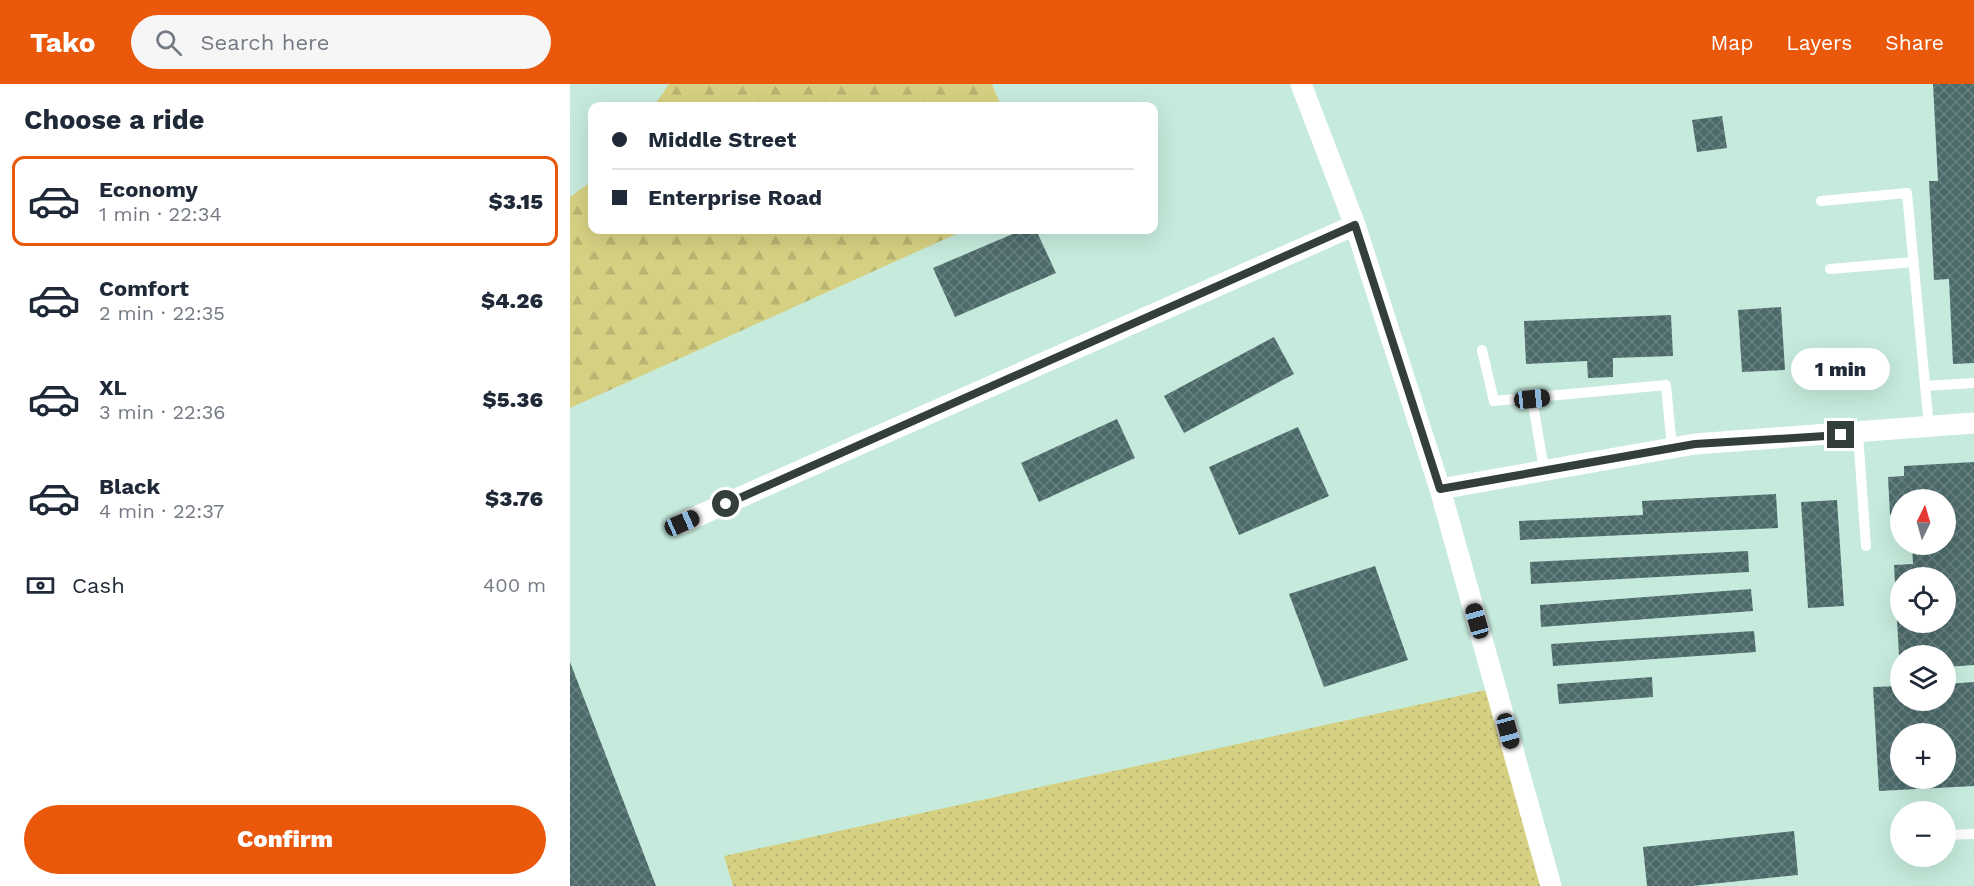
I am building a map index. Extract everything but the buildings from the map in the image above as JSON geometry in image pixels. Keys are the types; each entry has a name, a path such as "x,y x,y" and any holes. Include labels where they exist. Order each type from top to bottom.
{"street":[{"path":"1300,84 1355,225 1440,489 1551,886"},
{"path":"682,523 1355,225"},
{"path":"1440,489 1672,448 1974,423"}],"lane":[{"path":"1821,201 1907,193 1929,427"},
{"path":"1830,269 1914,262"},
{"path":"1482,350 1494,401 1666,385 1672,448"},
{"path":"1925,386 1974,383"},
{"path":"1532,399 1544,469"},
{"path":"1858,434 1866,546"},
{"path":"1956,835 1974,834"}],"shaded area":[{"path":"570,84 1974,84 1974,886 570,886"}],"green space":[{"path":"669,84 992,84 999,102 657,102"},
{"path":"588,184 588,234 956,234 570,408 570,197"},
{"path":"1495,688 1551,886 733,886 724,856"}],"route":[{"path":"726,504 1355,225 1440,489 1695,444 1841,435"}]}
